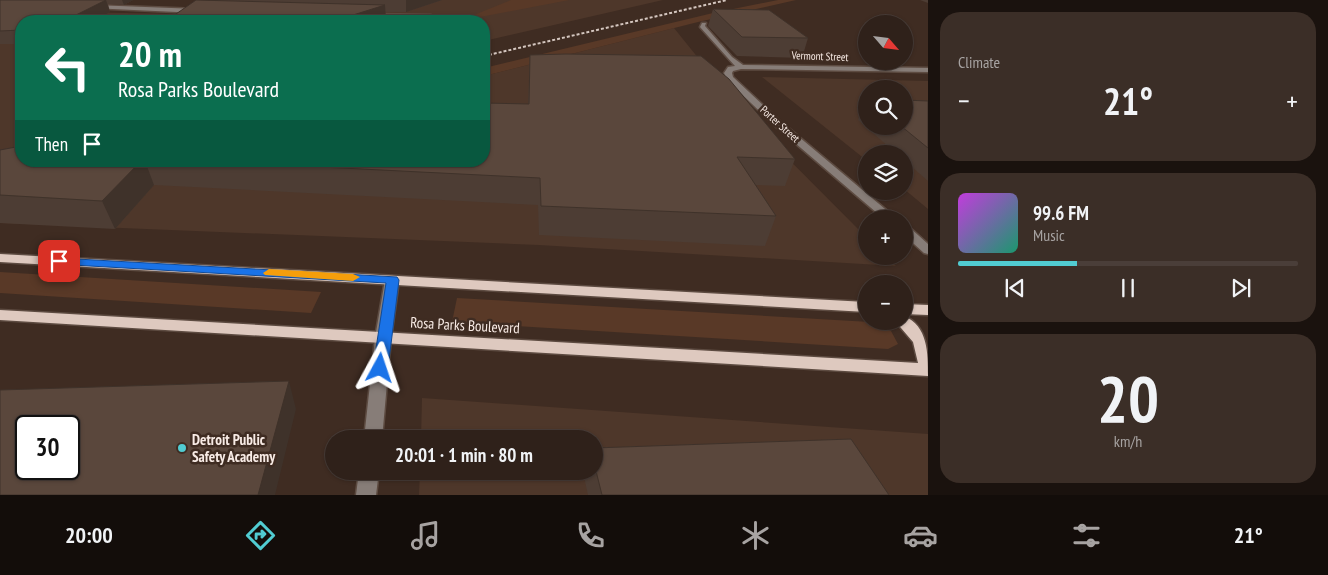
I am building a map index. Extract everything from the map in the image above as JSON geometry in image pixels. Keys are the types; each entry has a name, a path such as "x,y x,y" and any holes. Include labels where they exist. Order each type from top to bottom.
{"main road":[{"path":"0,258 858,307"},
{"path":"913,309 928,310"},
{"name":"Rosa Parks Boulevard","path":"0,315 928,370"},
{"path":"913,330 924,346 928,370"}],"street":[{"path":"186,10 193,5"},
{"path":"84,7 200,12"},
{"path":"704,24 702,26 730,58 741,67"},
{"name":"Vermont Street","path":"741,67 928,70"},
{"name":"Porter Street","path":"741,67 732,69 728,73 730,78 777,122 880,210"},
{"path":"913,237 928,250"},
{"path":"374,430 383,338 392,280"},
{"path":"366,495 368,480"}],"shaded area":[{"path":"211,0 663,0 490,40 490,15 15,15 15,148 0,152 0,11 189,14"},
{"path":"511,0 569,0 490,15 474,15"},
{"path":"778,0 796,0 698,22 490,74 490,67 713,13"},
{"path":"674,28 699,59 698,68 858,229 858,264 539,245 0,223 0,178 313,167 490,167 490,74"},
{"path":"762,77 886,80 858,80 858,135 913,135 913,81 928,81 928,209 913,196 913,145 858,145 858,154"},
{"path":"0,272 321,292 311,313 0,293"},
{"path":"457,298 858,321 858,330 891,331 898,344 888,349 452,322"},
{"path":"422,398 928,434 928,495 419,495 420,480 603,480 603,430 421,430"}],"building":[{"path":"0,0 106,0 76,15 15,15 15,30 0,31"},
{"path":"196,0 385,5 353,15 175,15"},
{"path":"713,9 769,10 808,38 742,37"},
{"path":"530,55 701,56 729,79 795,159 737,157 776,216 541,206 540,178 321,167 490,167 490,103 529,104"},
{"path":"913,100 928,101 928,148 912,135"},
{"path":"15,147 15,167 135,167 102,201 0,195 0,150"},
{"name":"Detroit Public Safety Academy","path":"289,381 258,495 0,495 0,390"},
{"path":"851,439 889,495 602,495 598,480 603,480 603,448"}],"railway":[{"path":"490,55 727,0"}],"slow traffic":[{"path":"269,273 353,277"}],"place":[{"name":"Detroit Public Safety Academy","path":"182,448"}],"route":[{"path":"59,261 392,280 380,368"}]}
